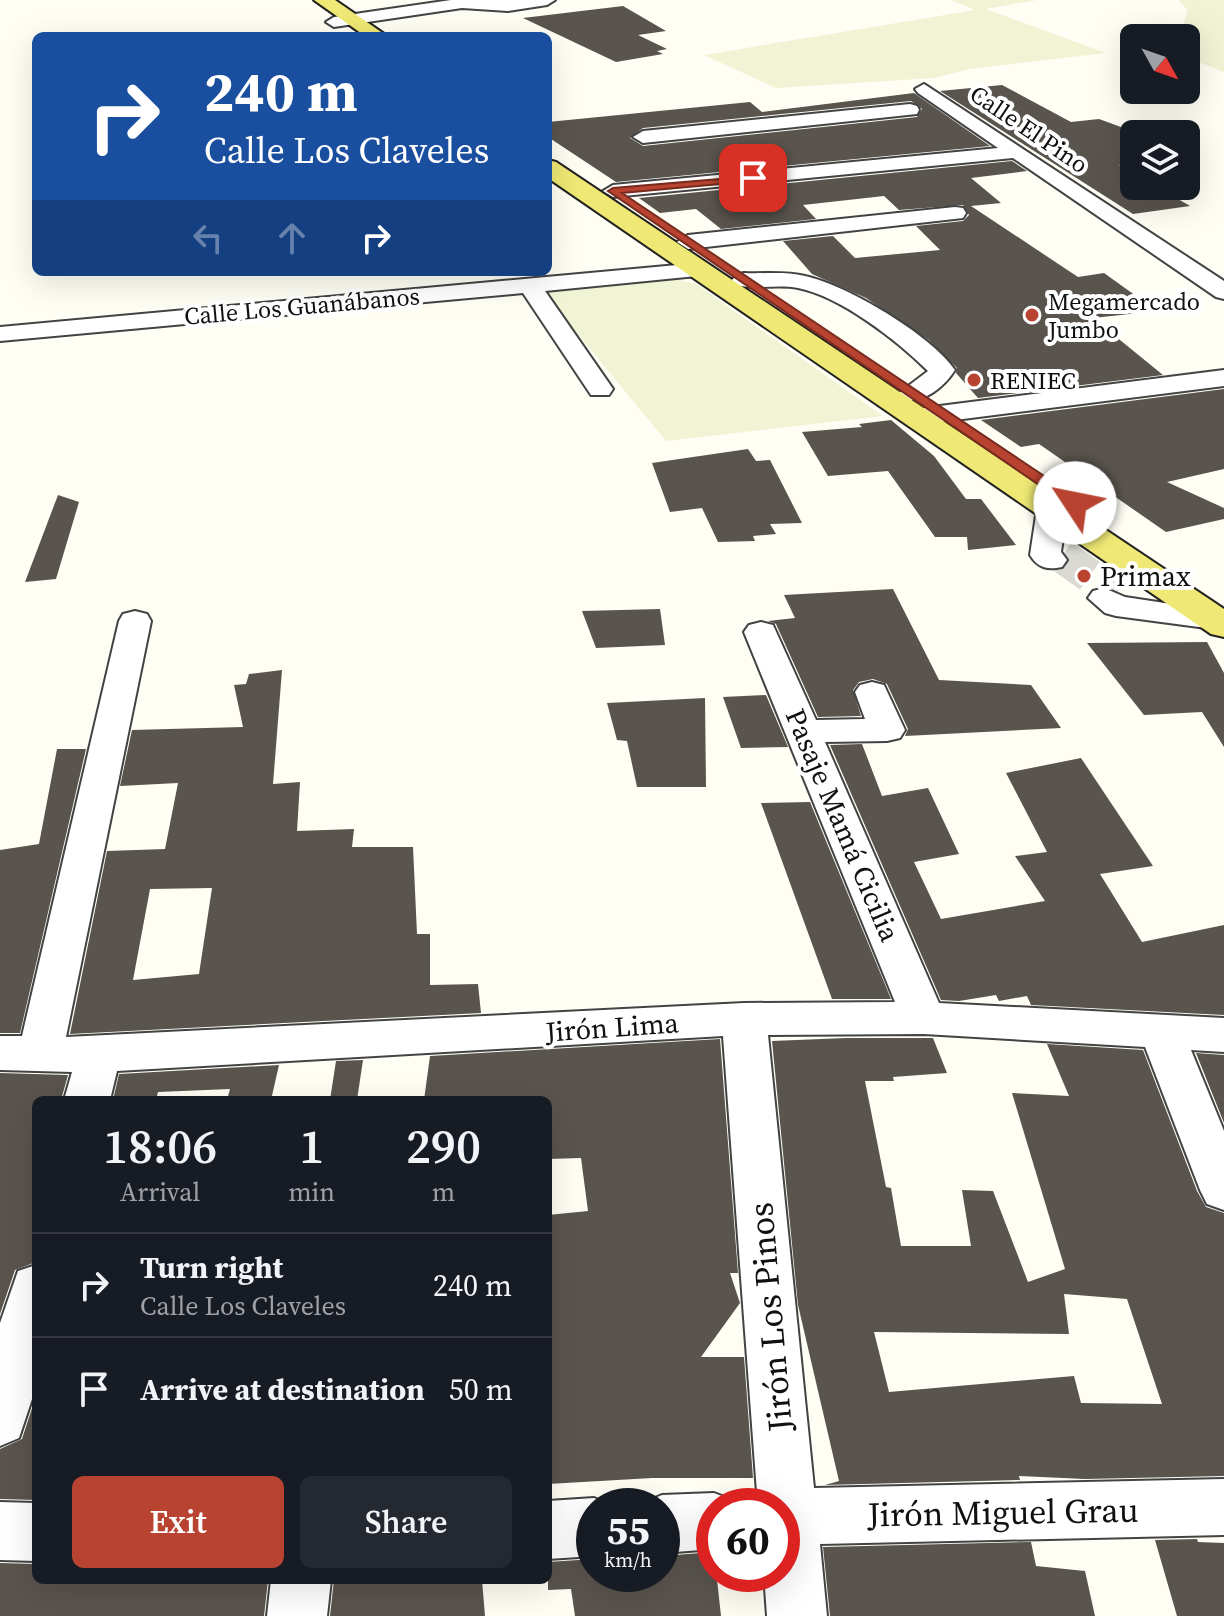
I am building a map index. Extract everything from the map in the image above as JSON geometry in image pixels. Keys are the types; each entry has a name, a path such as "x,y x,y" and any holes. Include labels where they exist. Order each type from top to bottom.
{"main road":[{"path":"302,0 347,26"},
{"path":"323,0 347,26"},
{"path":"552,151 613,191 694,256 744,280 1221,616"},
{"path":"552,169 694,256 924,408 1052,509 1221,616"}],"street":[{"path":"347,26 462,3 508,6 547,0"},
{"name":"Calle El Pino","path":"924,89 1224,292"},
{"path":"694,183 643,137 910,110"},
{"path":"613,191 1017,152"},
{"name":"Calle Los Guanábanos","path":"0,334 529,285 955,213"},
{"path":"744,280 810,284 826,290 896,333 931,358 942,370 924,408 1224,378"},
{"path":"529,285 600,389"},
{"path":"1052,509 1053,554"},
{"path":"1120,600 1221,616"},
{"path":"20,1053 135,621"},
{"name":"Pasaje Mamá Cicilia","path":"761,632 924,1018"},
{"path":"803,731 887,730 872,692"},
{"name":"Jirón Lima","path":"20,1053 99,1055 744,1019 924,1018 1224,1035"},
{"name":"Jirón Los Pinos","path":"744,1019 782,1488"},
{"path":"1160,1029 1224,1190"},
{"path":"88,1096 99,1055"},
{"path":"0,1420 32,1302"},
{"name":"Jirón Miguel Grau","path":"800,1517 1224,1507"},
{"path":"552,1530 576,1528"},
{"path":"0,1531 32,1532"},
{"path":"297,1616 301,1584"},
{"name":"Jirón Los Pinos","path":"794,1592 797,1616"}],"green space":[{"path":"951,0 1037,0 986,9 1106,53 970,69 934,78 776,88 704,55 975,10"},
{"path":"1178,0 1224,0 1224,72 1200,63 1200,24 1184,24 1188,10"},
{"path":"667,277 696,284 883,416 666,441 539,287"}],"building":[{"path":"623,6 666,31 638,35 667,49 657,51 663,54 616,62 523,18"},
{"path":"1002,85 1071,122 1099,119 1120,127 1120,200 1180,200 1190,206 1133,214 940,91"},
{"path":"914,93 990,146 616,182 552,140 552,122 750,102 762,112","holes":["911,101 922,109 917,117 643,146 630,138 643,128"]},
{"path":"1012,161 1027,171 971,178 1001,203 971,206 1078,277 1104,273 1157,311 1093,318 1163,375 978,398 956,373 957,368 929,340 866,298 812,274 783,241 833,236 855,258 940,250 916,226 963,221 969,215 963,205 899,210 884,196 803,205 816,219 721,229 696,209 660,213 639,198"},
{"path":"1224,389 1224,469 1167,482 1224,508 1224,519 1166,532 1039,444 1021,447 981,420"},
{"path":"891,420 934,456 966,499 981,499 1016,545 968,550 967,537 935,537 888,471 828,476 802,432 862,427 859,424"},
{"path":"748,449 756,461 770,460 802,523 770,524 776,534 753,536 755,541 718,542 702,508 670,512 652,463"},
{"path":"58,495 79,502 56,579 25,582"},
{"path":"893,589 939,680 1031,685 1061,728 905,736 908,729 887,684 873,679 859,682 853,690 861,716 818,717 776,624 768,621 795,618 784,595"},
{"path":"660,609 665,645 596,648 582,611"},
{"path":"1207,642 1224,673 1224,747 1202,712 1144,715 1087,643"},
{"path":"282,670 273,784 300,782 297,831 354,829 352,847 413,847 417,934 430,934 430,985 478,984 481,1013 70,1034 107,851 165,849 178,783 120,786 132,730 243,727 234,685 246,684 249,674","holes":["212,888 199,974 133,980 150,889"]},
{"path":"766,695 788,747 741,748 723,697"},
{"path":"705,698 706,787 637,787 627,741 617,740 607,703"},
{"path":"862,744 882,796 928,788 959,854 914,862 941,919 1045,901 1015,856 1047,852 1006,773 1081,758 1153,866 1100,874 1142,942 1224,925 1224,1015 1031,1005 1027,996 999,1001 996,995 959,1001 941,1000 830,745"},
{"path":"57,749 86,749 20,1033 0,1033 0,850 39,844"},
{"path":"810,802 891,999 832,999 761,803"},
{"path":"933,1038 947,1073 893,1077 894,1081 865,1081 886,1187 891,1188 901,1246 971,1246 962,1190 993,1191 1028,1282 1065,1269 1012,1093 1069,1096 1047,1044 1143,1050 1197,1191 1206,1207 1224,1213 1224,1476 1085,1479 1019,1476 1020,1480 825,1485 839,1481 798,1305 772,1041","holes":["1064,1294 1127,1299 1162,1404 1081,1403 1074,1376 889,1392 874,1332 1069,1334"]},
{"path":"720,1039 738,1273 730,1273 740,1303 701,1357 744,1357 753,1478 652,1478 552,1484 552,1215 588,1211 581,1158 552,1159 552,1096 425,1096 430,1056"},
{"path":"1196,1053 1224,1055 1224,1123"},
{"path":"363,1060 358,1096 331,1096 336,1061"},
{"path":"279,1065 272,1096 228,1096 230,1089 158,1092 157,1096 114,1096 119,1074"},
{"path":"0,1073 68,1075 62,1096 32,1096 32,1264 15,1270 0,1314"},
{"path":"32,1408 32,1500 0,1499 0,1449 22,1439"},
{"path":"1197,1539 1198,1542 1224,1543 1224,1616 1177,1616 1155,1540"},
{"path":"1031,1542 1036,1566 1085,1571 1095,1616 830,1616 823,1547"},
{"path":"696,1553 696,1592 718,1592 721,1616 575,1616 571,1589 548,1590 548,1584 552,1584 552,1562 576,1560 576,1592 680,1592 680,1555"},
{"path":"0,1563 32,1564 32,1584 268,1584 264,1616 0,1616"},
{"path":"334,1584 482,1584 485,1616 330,1616"}],"tunnel":[{"path":"1062,556 1116,594"}],"place":[{"name":"Megamercado Jumbo","path":"1032,315"},
{"name":"RENIEC","path":"974,380"},
{"name":"Primax","path":"1084,576"}],"route":[{"path":"753,178 613,191 1075,503"}]}
